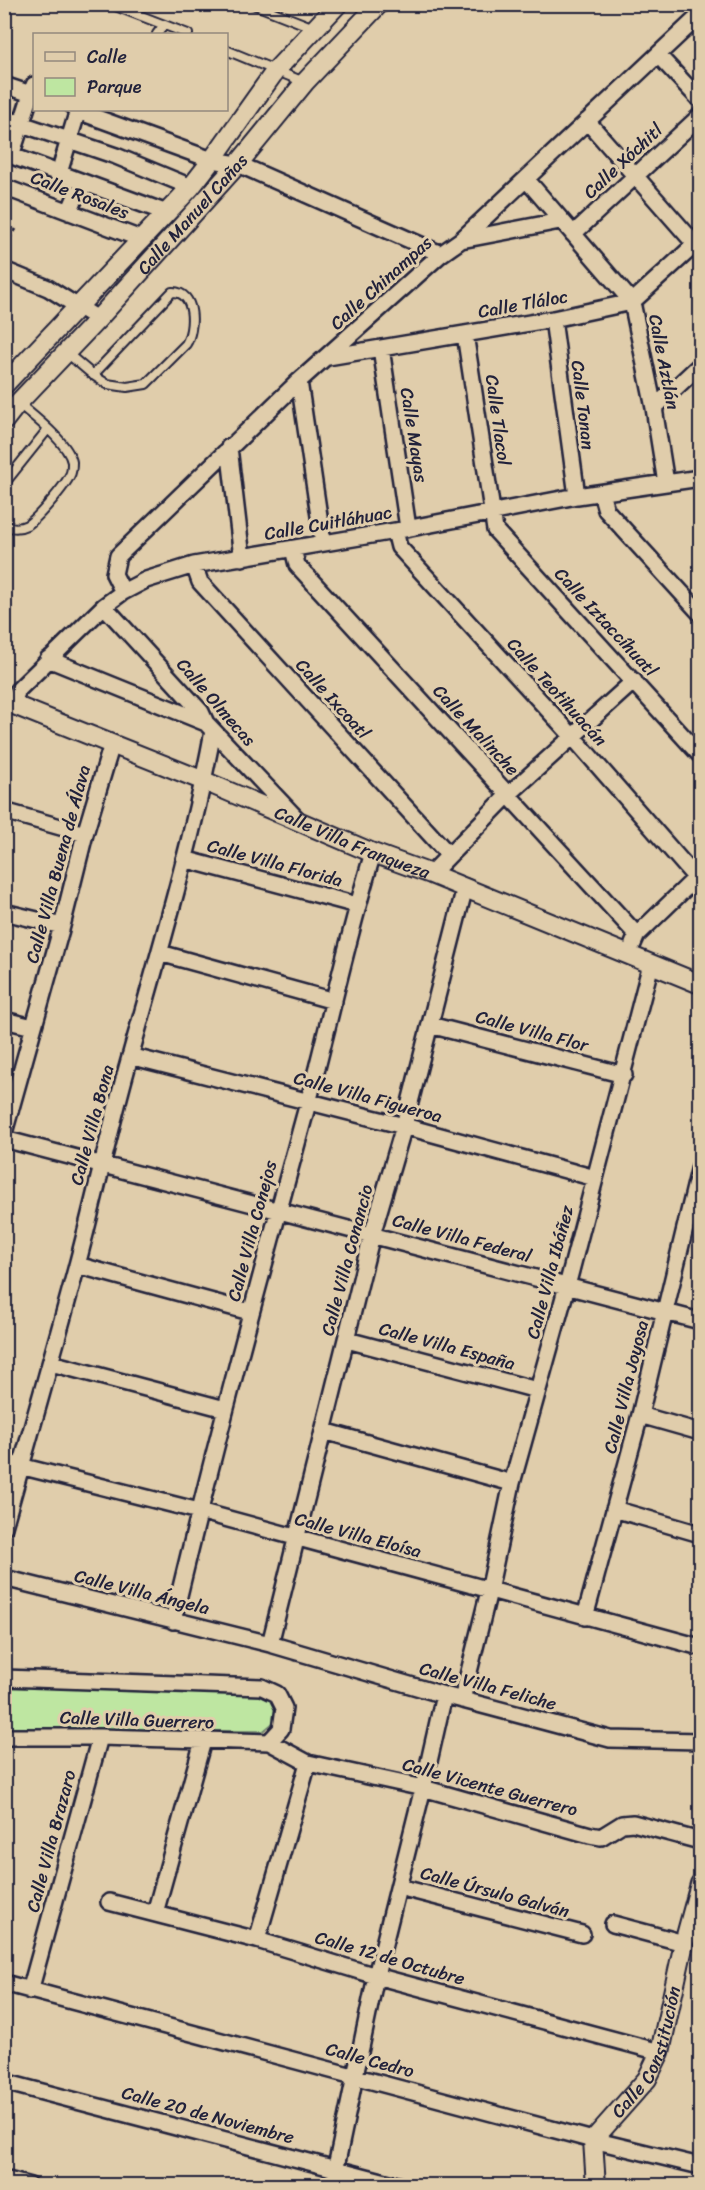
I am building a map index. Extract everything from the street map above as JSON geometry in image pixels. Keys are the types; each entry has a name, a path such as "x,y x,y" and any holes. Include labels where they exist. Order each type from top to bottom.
{"street":[{"name":"Calle Manuel Cañas","path":"5,384 191,187 276,70 338,4"},
{"name":"Calle Manuel Cañas","path":"4,421 238,164 305,82 379,4"},
{"name":"Calle Chinampas","path":"123,592 114,574 118,556 299,381 441,254 461,240 700,15"},
{"path":"657,56 700,100"},
{"path":"4,85 33,91"},
{"path":"33,94 8,155 167,213"},
{"path":"59,172 77,111"},
{"path":"80,111 212,160 238,164 441,254"},
{"name":"Calle Xóchitl","path":"573,234 700,116"},
{"path":"4,118 69,139 191,187"},
{"path":"587,122 698,242 632,302"},
{"name":"Calle Aztlán","path":"526,179 632,302 654,408 666,483"},
{"path":"69,212 82,182"},
{"name":"Calle Rosales","path":"4,187 141,239"},
{"path":"461,240 560,220"},
{"path":"4,270 48,288 98,319"},
{"name":"Calle Tláloc","path":"328,357 553,319 632,302"},
{"name":"Calle Tonan","path":"553,319 577,496"},
{"name":"Calle Tlacol","path":"465,334 491,512"},
{"name":"Calle Mayas","path":"381,348 401,530"},
{"path":"654,408 700,365"},
{"path":"299,381 323,543"},
{"path":"229,447 242,558"},
{"name":"Calle Cuitláhuac","path":"8,703 48,659 104,606 123,592 146,580 194,565 401,530 577,496 700,477"},
{"path":"601,493 606,510 700,613"},
{"name":"Calle Iztaccíhuatl","path":"491,512 495,530 700,755"},
{"name":"Calle Teotihuacán","path":"401,530 399,547 698,876"},
{"name":"Calle Malinche","path":"293,549 297,565 637,935"},
{"name":"Calle Ixcoatl","path":"194,565 200,582 448,855"},
{"name":"Calle Olmecas","path":"104,606 201,712 209,727 300,821"},
{"path":"48,659 209,727"},
{"path":"432,874 509,794 634,681"},
{"name":"Calle Villa Franqueza","path":"8,703 700,984"},
{"name":"Calle Villa Bona","path":"4,1527 51,1363 101,1164 160,953 204,781 209,727"},
{"name":"Calle Villa Buena de Álava","path":"4,1133 62,926 85,834 112,744"},
{"path":"4,811 85,834"},
{"name":"Calle Villa Conejos","path":"173,1621 249,1312 308,1101 357,905 373,853"},
{"name":"Calle Villa Florida","path":"184,859 357,905"},
{"path":"629,956 637,935 698,876"},
{"name":"Calle Villa Conancio","path":"270,1644 372,1235 405,1126 465,887"},
{"path":"4,912 62,926"},
{"path":"160,953 334,1001"},
{"name":"Calle Villa Ibáñez","path":"489,1591 512,1483 624,1075 651,964"},
{"path":"4,1020 33,1027"},
{"name":"Calle Villa Flor","path":"430,1025 624,1075"},
{"name":"Calle Villa Figueroa","path":"130,1056 405,1126 595,1178"},
{"name":"Calle Villa Federal","path":"4,1139 700,1321"},
{"name":"Calle Villa Joyosa","path":"585,1617 640,1415 664,1311 696,1202 700,1166"},
{"path":"77,1265 249,1312"},
{"name":"Calle Villa España","path":"347,1340 537,1390"},
{"path":"51,1363 225,1409"},
{"path":"640,1415 700,1432"},
{"path":"324,1431 512,1483"},
{"name":"Calle Villa Eloísa","path":"4,1462 199,1511 700,1647"},
{"path":"614,1509 700,1534"},
{"name":"Calle Villa Ángela","path":"4,1578 270,1644"},
{"path":"462,1700 489,1591"},
{"name":"Calle Villa Feliche","path":"270,1644 444,1695 610,1739 700,1741"},
{"path":"4,1678 262,1686 277,1694 284,1708 281,1729 269,1742"},
{"name":"Calle Úrsulo Galván","path":"332,2186 376,1976 444,1695"},
{"name":"Calle Villa Guerrero","path":"4,1737 100,1737 269,1742"},
{"name":"Calle Villa Brazaro","path":"30,1991 100,1737"},
{"path":"155,1913 203,1741"},
{"name":"Calle Vicente Guerrero","path":"269,1742 308,1763 423,1788 590,1835 601,1837 622,1824 633,1823 700,1841"},
{"path":"257,1940 308,1763"},
{"name":"Calle Constitución","path":"593,2140 647,2079 660,2052 684,1943 700,1884"},
{"name":"Calle Úrsulo Galván","path":"399,1887 582,1934"},
{"name":"Calle 12 de Octubre","path":"109,1902 257,1940 376,1976 660,2052"},
{"path":"613,1924 684,1943"},
{"name":"Calle Cedro","path":"4,1983 593,2140 700,2166"},
{"name":"Calle 20 de Noviembre","path":"4,2082 401,2186"},
{"path":"593,2140 596,2186"},
{"path":"4,2179 30,2186"}],"lane":[{"path":"110,4 185,33"},
{"path":"253,4 315,29"},
{"path":"158,33 164,25"},
{"path":"228,51 305,82"},
{"path":"66,352 93,375 107,384 127,387 146,384 186,344 190,337 193,326 188,299 182,294 172,292 93,375"},
{"path":"4,526 16,529 28,524 37,517 72,474 72,460 66,449 48,429 18,403"},
{"path":"4,484 48,429"}],"path":[{"path":"4,247 16,229"}],"green space":[{"path":"5,1685 259,1692 268,1697 273,1704 275,1721 263,1731 5,1730"}]}
